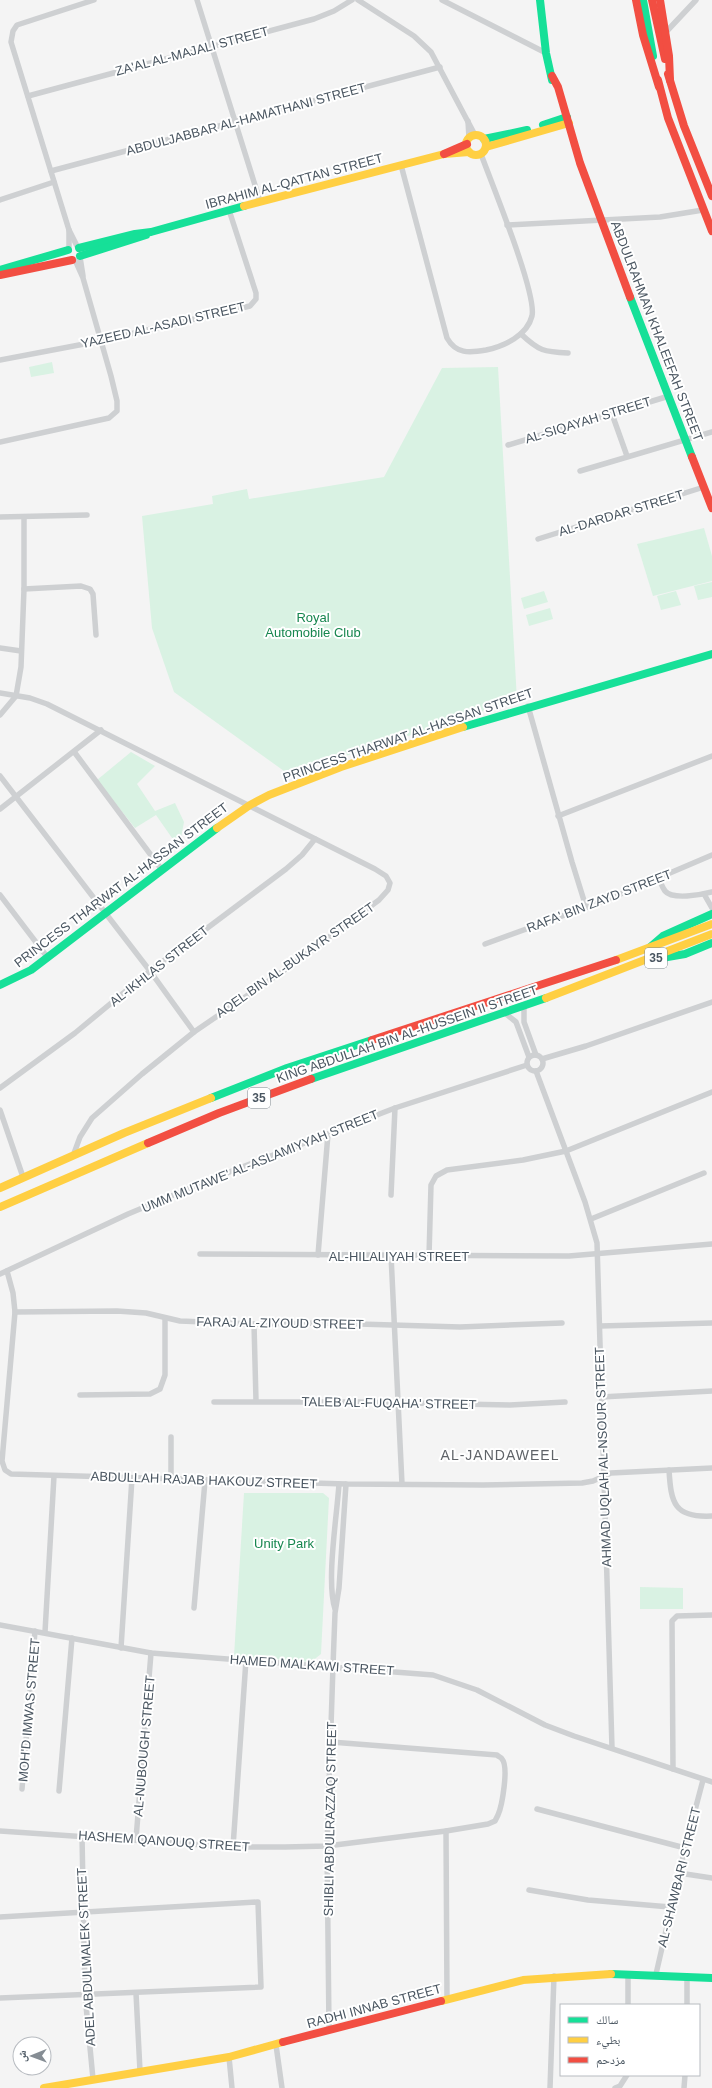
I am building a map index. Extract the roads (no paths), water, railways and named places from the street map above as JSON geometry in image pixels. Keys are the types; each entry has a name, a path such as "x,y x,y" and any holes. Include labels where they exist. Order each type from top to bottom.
{"main road":[{"name":"ABDULRAHMAN KHALEEFAH STREET","path":"540,0 546,53 552,76 555,80 576,158 580,163 712,508"},
{"path":"636,0 643,35 679,150 712,232"},
{"path":"643,0 659,87"},
{"path":"652,0 670,80 684,126 712,196"},
{"path":"660,0 666,32 670,80"},
{"path":"470,142 473,155 484,147 566,121"},
{"path":"470,142 484,147"},
{"name":"IBRAHIM AL-QATTAN STREET","path":"0,275 135,234 152,232 306,188 444,154 470,142"},
{"name":"IBRAHIM AL-QATTAN STREET","path":"0,270 75,253"},
{"name":"PRINCESS THARWAT AL-HASSAN STREET","path":"0,985 22,976 48,958 162,870 250,805 289,787 341,767 528,706 712,654"},
{"path":"648,950 663,936 712,914"},
{"name":"KING ABDULLAH BIN AL-HUSSEIN II STREET","path":"0,1188 132,1130 287,1068 648,950 712,924"},
{"name":"KING ABDULLAH BIN AL-HUSSEIN II STREET","path":"0,1207 132,1149 227,1110 347,1067 506,1013 651,959 712,934"},
{"path":"651,959 685,954 712,944"},
{"name":"RADHI INNAB STREET","path":"44,2088 229,2057 329,2029 523,1980 554,1976 628,1974 656,1974 712,1978"}],"street":[{"path":"0,442 109,418 115,414 117,401 83,278 11,42 14,29 22,23 94,0"},
{"path":"197,0 260,201"},
{"name":"ZA'AL AL-MAJALI STREET","path":"28,96 211,45 314,19 334,11 352,0"},
{"path":"358,0 414,36 432,52 468,121 470,142"},
{"path":"442,0 546,53"},
{"path":"666,32 696,0"},
{"name":"ABDULJABBAR AL-HAMATHANI STREET","path":"51,171 440,67"},
{"path":"400,165 444,332 449,342 459,351 472,352 498,348 521,334 531,320 532,304 484,147"},
{"path":"0,200 54,182"},
{"name":"YAZEED AL-ASADI STREET","path":"0,360 100,341 246,307 254,302 256,293 229,210"},
{"path":"507,225 660,217 703,210"},
{"path":"521,334 535,347 544,352 568,353"},
{"name":"AL-SIQAYAH STREET","path":"508,445 669,396"},
{"path":"612,414 627,456"},
{"path":"580,471 712,432"},
{"name":"AL-DARDAR STREET","path":"538,539 704,487"},
{"path":"0,517 87,515"},
{"path":"0,715 16,696 19,679 24,589 24,517"},
{"path":"24,589 74,586 88,588 93,594 96,635"},
{"path":"0,648 21,651"},
{"path":"0,693 47,704 315,839"},
{"path":"528,706 558,816 586,907"},
{"path":"0,809 75,753 101,730"},
{"path":"75,753 162,870"},
{"path":"558,816 712,756"},
{"path":"0,776 150,971 194,1032"},
{"name":"AQEL BIN AL-BUKAYR STREET","path":"73,1156 80,1137 92,1118 194,1032 286,969 379,900 388,890 390,883 386,876 315,839"},
{"name":"AL-IKHLAS STREET","path":"0,1088 75,1033 150,971 286,869 302,855 315,839"},
{"name":"RAFA' BIN ZAYD STREET","path":"485,944 659,879 712,855"},
{"path":"659,879 665,892 670,895 704,894 712,892"},
{"path":"704,894 712,908"},
{"path":"0,895 48,958"},
{"path":"542,1059 586,1046 712,1002"},
{"path":"524,1006 524,1025 536,1055 542,1059"},
{"path":"506,1013 516,1022 529,1057 527,1065 530,1070 536,1072 542,1067 542,1059"},
{"path":"529,1057 536,1055"},
{"name":"UMM MUTAWE' AL-ASLAMIYYAH STREET","path":"0,1274 149,1205 328,1134 395,1108 527,1065"},
{"name":"AHMAD UQLAH AL-NSOUR STREET","path":"536,1072 591,1219 596,1237 598,1254 603,1476 612,1748"},
{"path":"429,1256 430,1193 431,1185 436,1176 455,1168 523,1160 566,1151 712,1092"},
{"path":"391,1195 395,1108"},
{"path":"0,1110 23,1177"},
{"path":"318,1255 328,1134"},
{"path":"591,1219 704,1173"},
{"name":"AL-HILALIYAH STREET","path":"200,1254 569,1256 712,1244"},
{"path":"391,1255 402,1484"},
{"name":"ABDULLAH RAJAB HAKOUZ STREET","path":"7,1271 13,1293 15,1312 4,1429 3,1466 11,1474 205,1481 483,1485 582,1483 593,1481 611,1473 712,1468"},
{"name":"FARAJ AL-ZIYOUD STREET","path":"15,1312 117,1311 146,1313 165,1319 180,1321 254,1324 312,1323 460,1327 562,1323"},
{"path":"80,1395 150,1394 160,1389 165,1375 165,1319"},
{"path":"600,1326 712,1323"},
{"path":"254,1324 256,1401"},
{"path":"601,1397 712,1392"},
{"name":"TALEB AL-FUQAHA' STREET","path":"214,1402 256,1401 510,1405 565,1402"},
{"path":"171,1437 171,1480"},
{"path":"669,1470 671,1496 676,1508 687,1514 712,1516"},
{"path":"45,1632 54,1476"},
{"path":"121,1648 132,1478"},
{"path":"194,1608 205,1481"},
{"name":"SHIBLI ABDULRAZZAQ STREET","path":"335,1610 332,1600 333,1560 339,1484"},
{"name":"SHIBLI ABDULRAZZAQ STREET","path":"329,2029 327,1846 335,1610 338,1601 346,1484"},
{"path":"673,1769 672,1621 675,1617 680,1616 712,1615"},
{"name":"HAMED MALKAWI STREET","path":"0,1625 45,1632 151,1653 433,1675 477,1690 545,1725 612,1748"},
{"name":"MOH'D IMWAS STREET","path":"22,1789 35,1631"},
{"path":"60,1791 72,1638"},
{"name":"AL-NUBOUGH STREET","path":"136,1839 151,1653"},
{"path":"233,1847 246,1660"},
{"name":"HASHEM QANOUQ STREET","path":"0,1831 136,1839 233,1847 327,1846 446,1831 488,1824 495,1820 500,1809 505,1774 502,1759 488,1754 331,1742"},
{"path":"612,1748 712,1782"},
{"name":"AL-SHAWBARI STREET","path":"656,1974 670,1908 704,1780"},
{"path":"537,1810 685,1848"},
{"path":"446,1831 447,1999"},
{"name":"ADEL ABDULMALEK STREET","path":"82,1836 85,1995 93,2079"},
{"path":"679,1873 712,1878"},
{"path":"530,1890 588,1900 670,1908"},
{"path":"0,1917 258,1902 261,1987 0,1998"},
{"path":"628,1974 628,2004"},
{"path":"550,2088 554,1976"},
{"path":"687,1976 687,2004"},
{"path":"136,1993 140,2071"},
{"path":"276,2045 282,2088"},
{"path":"229,2057 232,2088"},
{"path":"615,2088 620,2086 626,2076"},
{"path":"684,2088 685,2076"}],"district":[{"name":"AL-JANDAWEEL","path":"500,1455"}],"park label":[{"name":"Royal Automobile Club","path":"313,624"},
{"name":"Unity Park","path":"284,1543"}]}
